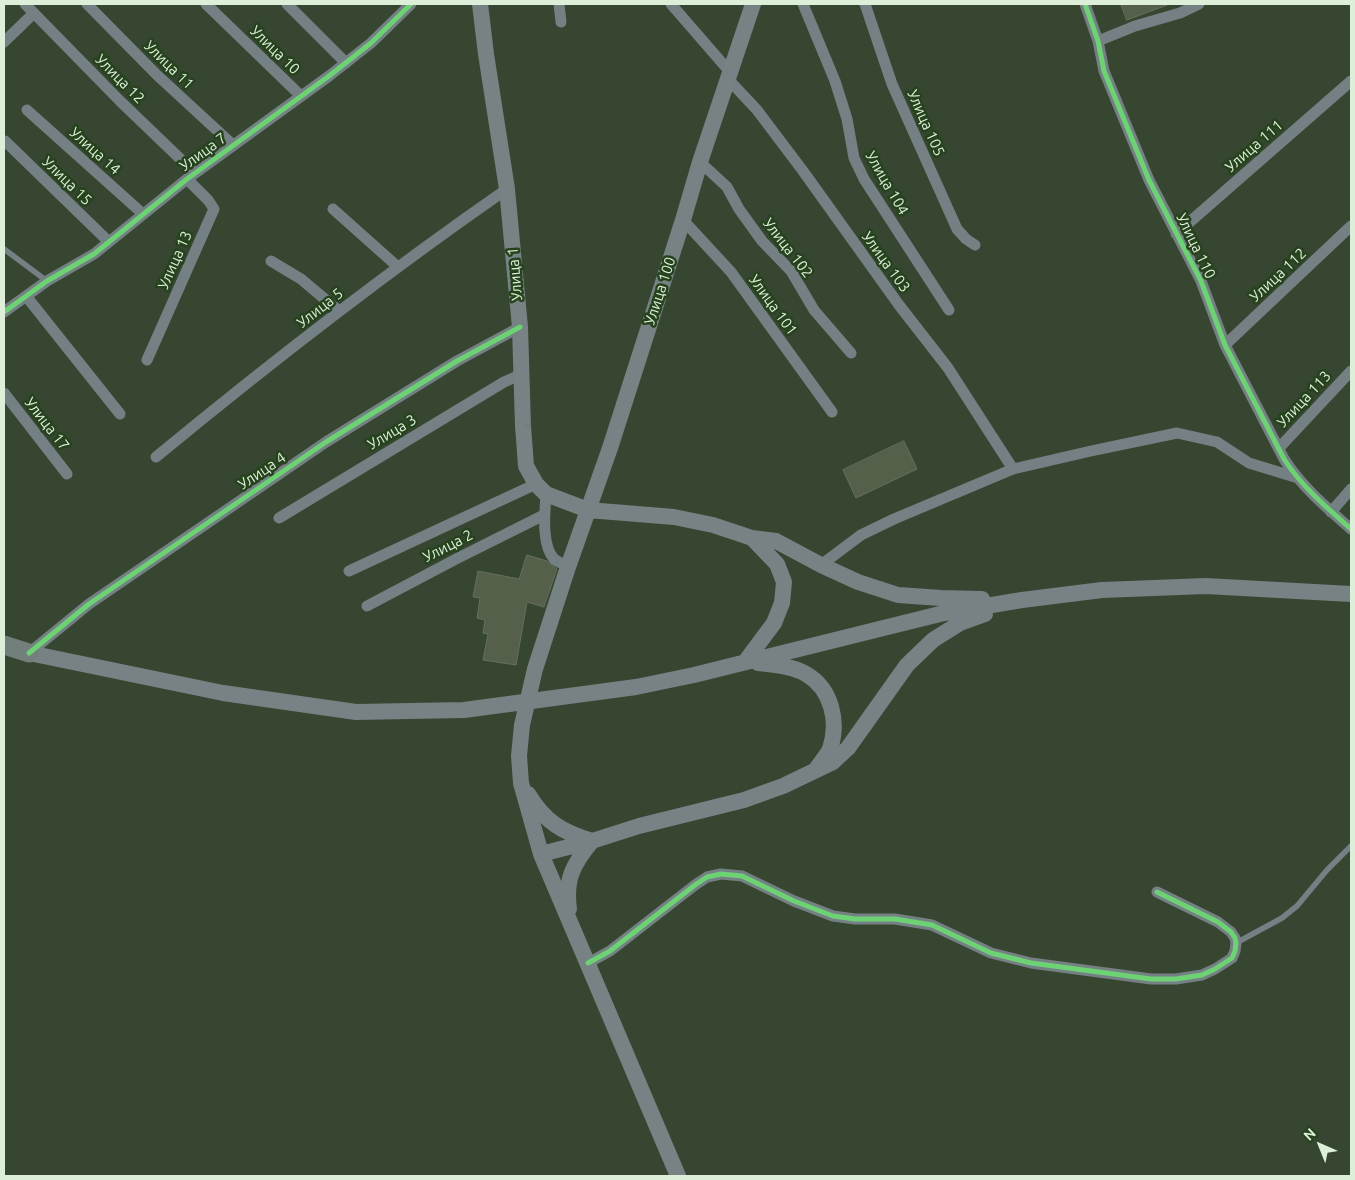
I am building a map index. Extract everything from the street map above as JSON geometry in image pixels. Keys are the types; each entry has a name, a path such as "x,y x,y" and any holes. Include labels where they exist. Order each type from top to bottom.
{"main road":[{"name":"Улица 1","path":"480,4 507,189 520,327 526,466 541,489"},
{"name":"Улица 100","path":"521,782 518,756 522,725 535,669 753,4"},
{"path":"541,489 588,510 674,517 713,525 752,538 776,541 858,582 898,594 941,598 1022,600"},
{"path":"745,662 774,623 782,603 784,582 778,564 752,538"},
{"path":"4,647 223,694 347,711 464,710 636,687 694,676 944,613 1022,600 1102,590 1206,586 1351,594"},
{"path":"541,854 592,842 639,826 744,800 783,786 833,762 848,748 907,665 933,640 960,623 1022,600"},
{"path":"745,662 781,666 806,674 822,686 832,704 833,728 829,749 814,772"},
{"path":"521,782 537,810 569,834 592,842"},
{"path":"521,782 541,854 678,1176"},
{"path":"570,921 567,893 570,874 577,859 592,842"}],"street":[{"name":"Улица 12","path":"25,4 120,100 191,176"},
{"name":"Улица 11","path":"87,4 157,75 233,145"},
{"name":"Улица 10","path":"206,4 301,96"},
{"path":"288,4 346,63"},
{"name":"Улица 7","path":"4,312 47,281 94,254 191,176 346,63 371,43 411,4"},
{"path":"559,4 561,22"},
{"path":"671,4 729,76"},
{"name":"Улица 104","path":"803,4 835,81 847,119 854,158 864,179 949,310"},
{"name":"Улица 105","path":"865,4 892,84 957,229 975,245"},
{"name":"Улица 110","path":"1085,4 1098,41 1104,71 1111,89 1150,180 1201,281 1225,345 1295,477 1351,529"},
{"path":"1098,41 1135,26 1180,13 1198,4"},
{"path":"4,42 34,13"},
{"name":"Улица 103","path":"729,76 803,171 898,305 948,368 1012,469"},
{"name":"Улица 111","path":"1176,234 1351,81"},
{"name":"Улица 14","path":"27,110 143,214"},
{"name":"Улица 15","path":"5,141 109,242"},
{"name":"Улица 102","path":"700,162 727,187 739,209 762,241 791,272 814,310 851,354"},
{"name":"Улица 13","path":"147,360 214,209 191,176"},
{"name":"Улица 5","path":"156,457 193,425 339,311 507,189"},
{"path":"333,208 398,267"},
{"name":"Улица 101","path":"683,220 731,272 832,412"},
{"name":"Улица 112","path":"1225,345 1351,226"},
{"path":"271,261 301,279 339,311"},
{"path":"26,296 120,414"},
{"name":"Улица 4","path":"29,653 89,604 310,453 457,360 520,327"},
{"name":"Улица 113","path":"1280,448 1351,371"},
{"name":"Улица 3","path":"279,518 504,382 522,374"},
{"name":"Улица 17","path":"4,392 67,474"},
{"path":"822,565 861,535 1012,469 1177,433 1217,442 1249,463 1295,477"},
{"path":"349,571 541,489 547,546 554,559 568,567"},
{"path":"1331,512 1351,490"},
{"name":"Улица 2","path":"367,606 544,515"},
{"path":"588,963 610,951 695,885 707,877 721,874 742,876 794,901 833,916 855,919 895,919 932,926 991,953 1031,963 1152,979 1176,979 1202,975 1232,958 1236,943 1231,932 1218,922 1157,892"}],"lane":[{"path":"4,250 47,281"},
{"path":"1236,943 1282,918 1297,906 1327,870 1351,846"}],"building":[{"path":"1121,4 1167,4 1167,5 1127,20"},
{"path":"904,441 917,469 856,498 843,470"},
{"path":"527,555 547,561 557,569 544,607 527,602 516,665 483,660 488,634 483,633 485,620 477,618 480,598 473,597 478,571 519,579"}],"cycle path":[{"path":"4,312 47,281 94,254 187,179 329,76 371,43 411,4"},
{"path":"1085,4 1098,41 1104,71 1149,180 1201,281 1225,345 1284,459 1307,488 1351,529"},
{"path":"29,653 89,604 326,442 457,361 520,327"},
{"path":"588,963 610,951 695,885 707,877 721,874 742,876 794,901 833,916 855,919 895,919 932,925 991,953 1031,963 1151,979 1176,979 1202,975 1232,958 1236,943 1231,932 1218,922 1157,892"}]}
